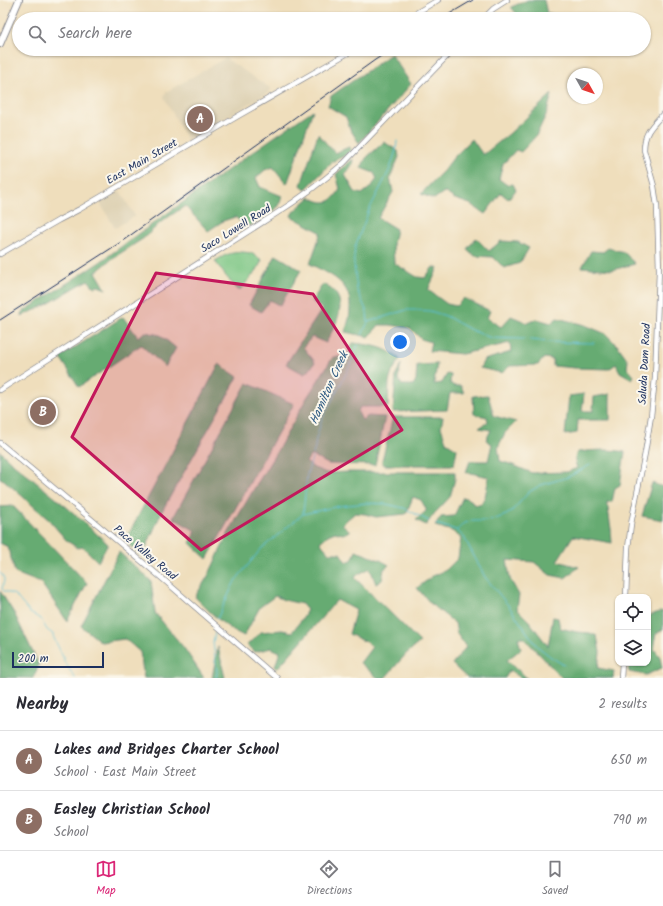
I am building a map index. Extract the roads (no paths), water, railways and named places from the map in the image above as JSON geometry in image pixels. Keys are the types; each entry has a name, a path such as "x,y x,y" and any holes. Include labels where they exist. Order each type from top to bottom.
{"highway":[{"path":"14,12 19,0"},
{"path":"0,44 12,16"}],"street":[{"path":"418,12 438,0"},
{"path":"491,12 506,0"},
{"name":"East Main Street","path":"0,254 343,56"},
{"name":"Saco Lowell Road","path":"0,390 277,213 326,179 344,163 447,56"},
{"name":"Saluda Dam Road","path":"626,594 628,548 631,524 645,453 655,387 659,270 657,206 654,186 644,145 646,134 663,114"},
{"name":"Pace Valley Road","path":"0,443 164,580 276,678"},
{"path":"621,678 622,666"}],"waterway":[{"path":"362,335 368,322 367,312 357,290 354,264 355,247 369,210 390,169 396,150 397,141"},
{"name":"Hamilton Creek","path":"368,322 406,310 430,311 446,316 471,330 491,338 594,343"},
{"name":"Hamilton Creek","path":"303,514 307,474 322,419 347,372 358,345"},
{"path":"457,530 465,523 471,521 493,520 506,515 511,512 529,492 541,485 568,477 590,465"},
{"name":"Hamilton Creek","path":"217,619 235,581 261,549 303,514 339,506 367,503 386,504 404,508 429,521"},
{"path":"436,524 456,530 464,537 485,577 508,605 537,646 564,665"},
{"path":"0,573 4,579 2,589 15,595 30,613 41,619 47,630 53,634 64,661 75,678"},
{"name":"Hamilton Creek","path":"215,633 213,642 217,672 216,678"}],"railway":[{"path":"453,12 473,0"},
{"path":"0,320 121,242 381,56"}],"place":[{"name":"Lakes and Bridges Charter School","path":"200,119"},
{"name":"Easley Christian School","path":"43,412"}]}
